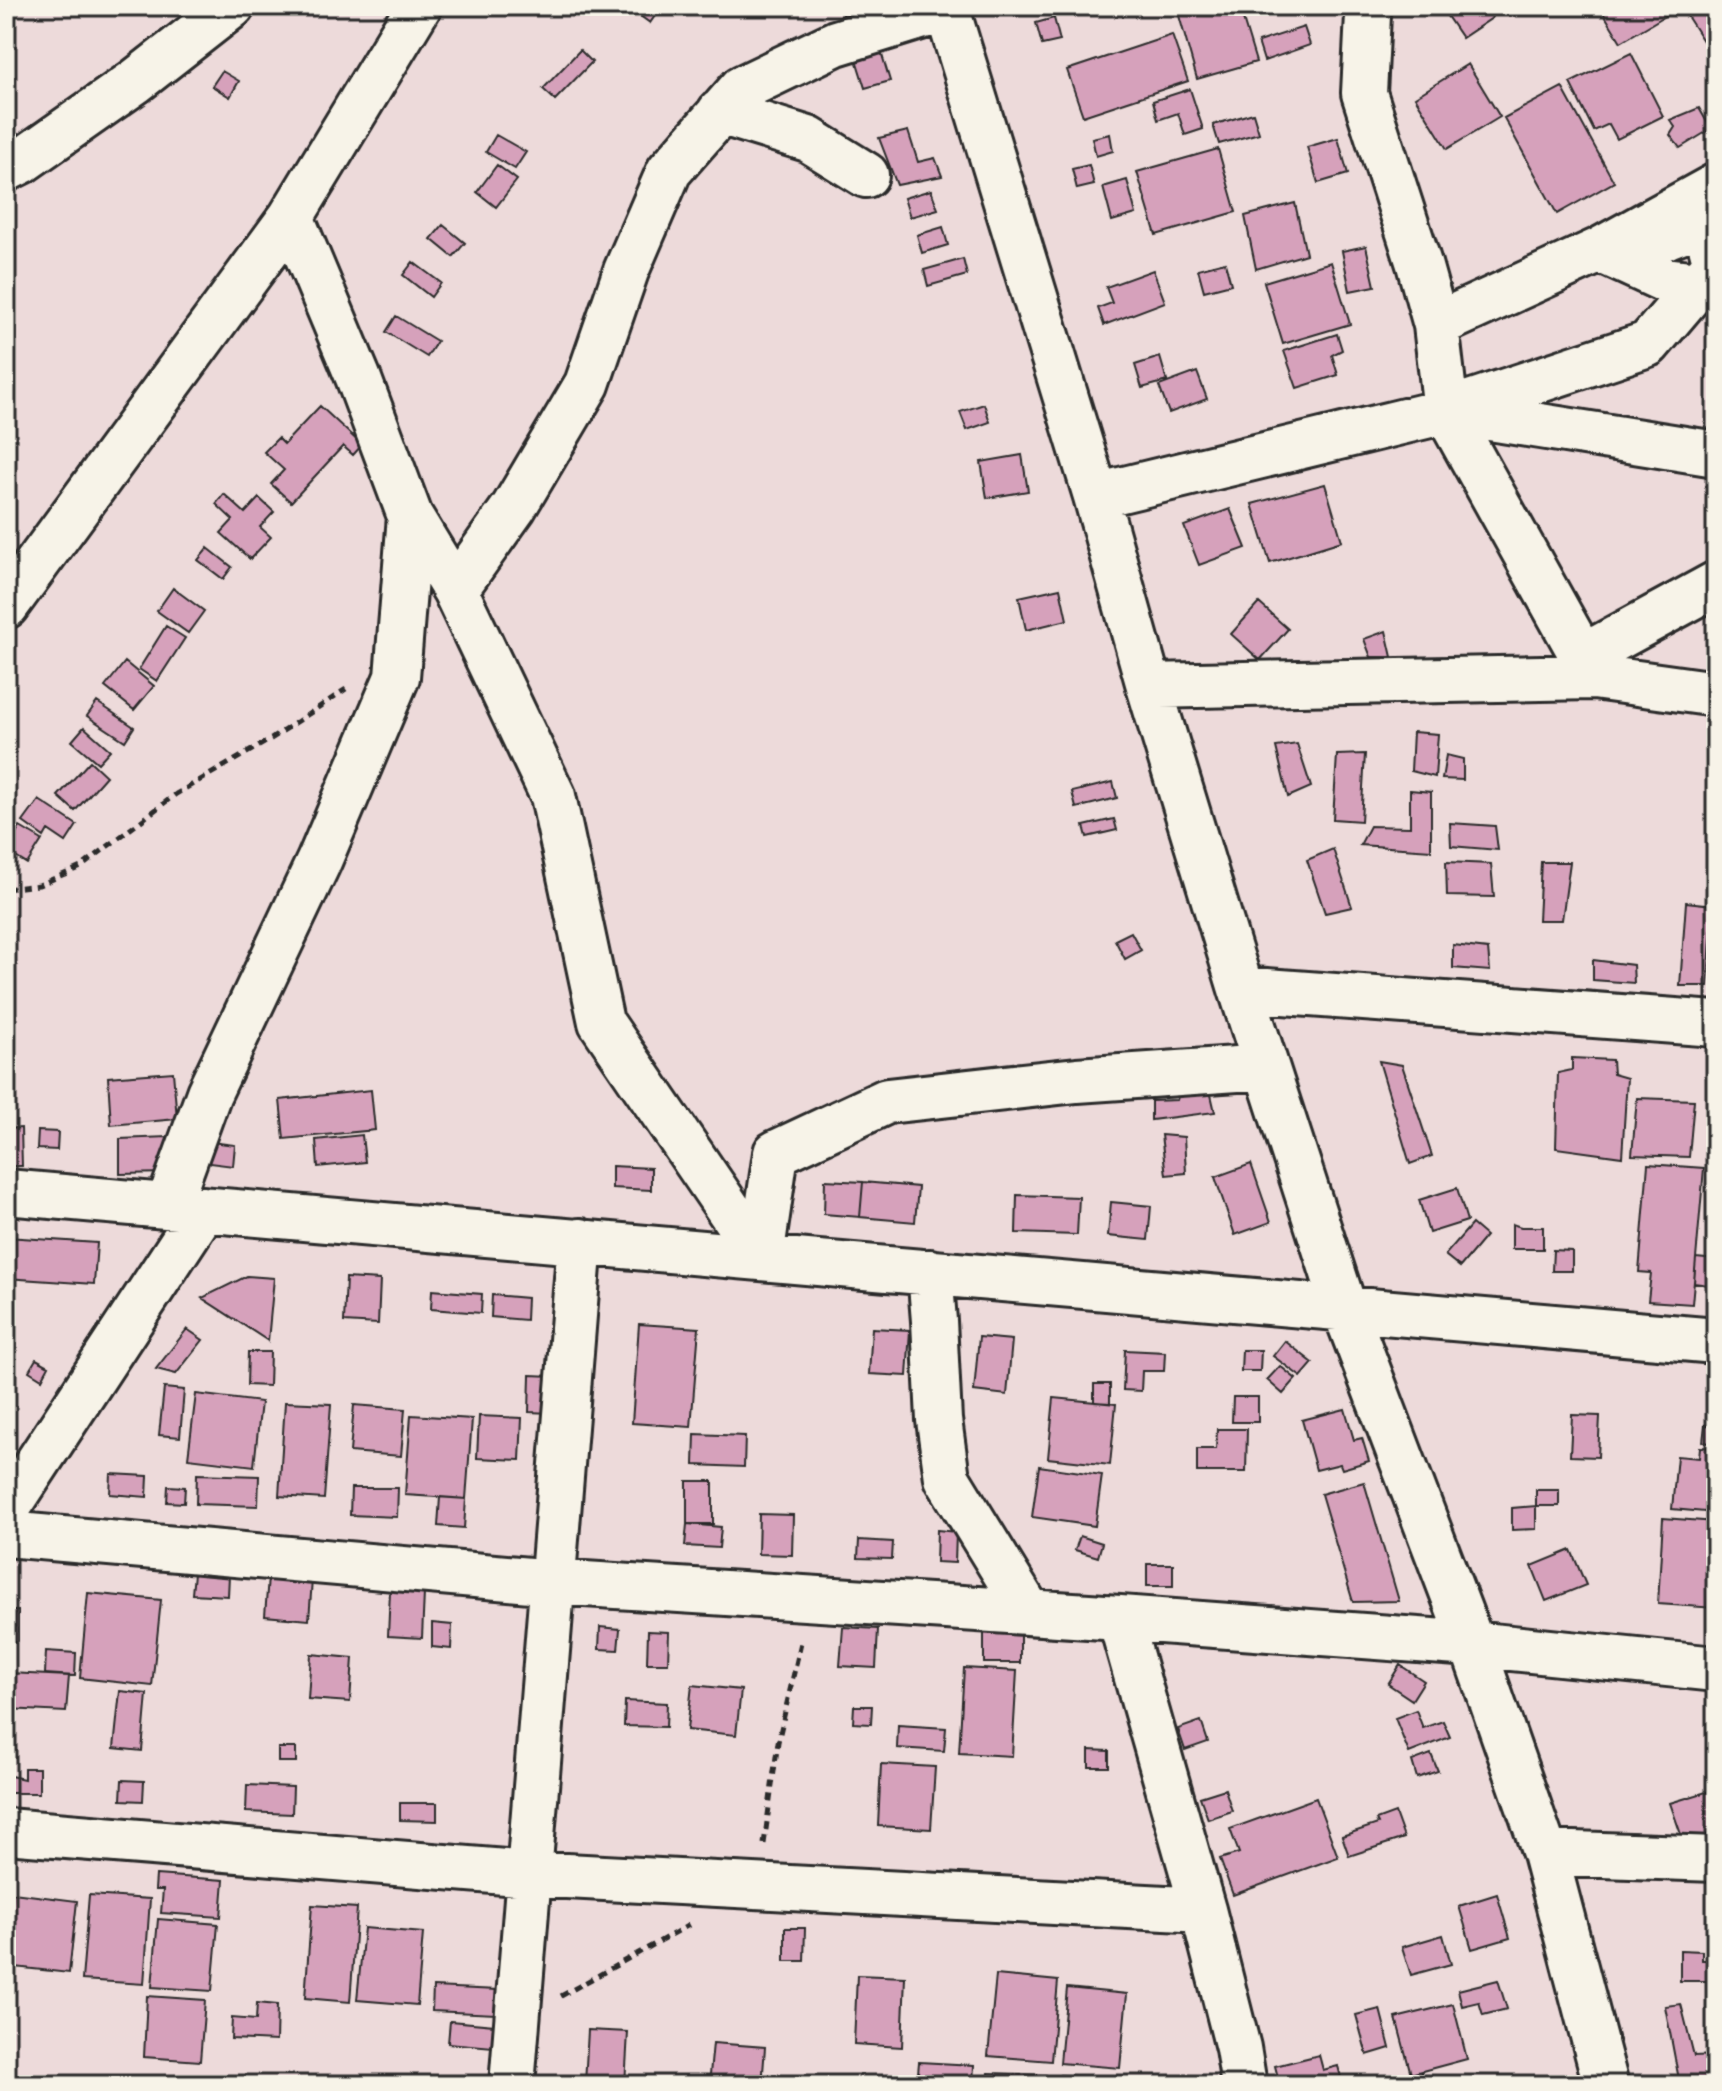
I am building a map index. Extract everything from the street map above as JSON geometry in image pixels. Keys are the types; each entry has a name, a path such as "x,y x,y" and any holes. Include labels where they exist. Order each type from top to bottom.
{"street":[{"path":"6,169 136,81 232,6"},
{"path":"6,606 291,217 419,6"},
{"path":"455,590 514,507 587,384 626,271 669,171 742,88 836,43 946,7 1096,496 1149,686 1241,989 1345,1310 1472,1644 1545,1853 1606,2085"},
{"path":"1372,9 1364,93 1436,325 1446,411 1588,667"},
{"path":"720,112 808,139 866,175"},
{"path":"1436,325 1600,250 1716,186"},
{"path":"291,217 358,377 410,516 455,590 553,796 601,1022 761,1257"},
{"path":"1096,496 1446,411 1648,344 1712,270 1708,235 1688,228 1639,250 1600,250"},
{"path":"1446,411 1716,454"},
{"path":"6,1511 186,1207 209,1093 319,861 397,677 410,516"},
{"path":"1588,667 1716,584"},
{"path":"1149,686 1588,667 1716,694"},
{"path":"1241,989 1716,1024"},
{"path":"761,1257 776,1153 887,1101 1077,1080 1266,1067"},
{"path":"6,1192 1716,1341"},
{"path":"512,2085 580,1241"},
{"path":"930,1272 939,1420 947,1478 1029,1612"},
{"path":"6,1534 553,1582 1472,1644 1716,1669"},
{"path":"1120,1618 1203,1910 1238,2048 1244,2085"},
{"path":"6,1831 529,1874 1203,1910"},
{"path":"1545,1853 1716,1859"}],"path":[{"path":"6,889 39,885 81,867 176,794 271,739 347,688"}],"building":[{"path":"635,6 653,6 659,10 650,23 632,10"},
{"path":"840,6 880,6 885,18 850,32"},
{"path":"1197,6 1239,6 1256,62 1197,79 1178,12"},
{"path":"1464,6 1487,6 1492,18 1462,38 1447,16"},
{"path":"1599,6 1663,6 1668,14 1621,42"},
{"path":"1706,6 1716,6 1716,61 1687,16"},
{"path":"1054,18 1060,41 1042,45 1036,23"},
{"path":"1304,27 1310,45 1264,61 1258,42"},
{"path":"1172,35 1188,81 1083,116 1067,70"},
{"path":"879,45 890,81 865,88 854,53"},
{"path":"580,50 592,62 555,100 543,89"},
{"path":"1631,53 1663,116 1617,139 1609,124 1594,131 1570,83"},
{"path":"1468,64 1500,117 1447,149 1415,97"},
{"path":"222,71 239,81 230,97 212,86"},
{"path":"1562,87 1614,182 1557,214 1504,118"},
{"path":"1190,89 1203,129 1185,135 1178,113 1158,120 1153,101"},
{"path":"1699,108 1711,129 1680,148 1670,135 1675,127 1670,120"},
{"path":"1253,113 1259,133 1219,144 1213,125"},
{"path":"908,131 918,162 935,158 942,176 897,185 879,138"},
{"path":"1110,134 1113,151 1096,156 1092,138"},
{"path":"496,135 526,152 515,169 486,152"},
{"path":"1338,138 1348,174 1318,183 1307,147"},
{"path":"1218,149 1236,212 1156,235 1137,172"},
{"path":"497,165 517,180 496,207 477,192"},
{"path":"1089,165 1094,185 1077,189 1072,169"},
{"path":"1127,180 1136,214 1112,221 1103,187"},
{"path":"931,190 938,209 910,217 904,198"},
{"path":"1295,203 1306,254 1256,269 1245,216"},
{"path":"443,225 465,243 453,257 431,239"},
{"path":"943,227 948,245 922,253 917,235"},
{"path":"1366,246 1375,286 1350,291 1342,251"},
{"path":"963,259 967,275 928,286 924,270"},
{"path":"413,262 441,283 431,297 403,275"},
{"path":"1225,262 1231,284 1204,291 1198,269"},
{"path":"1331,262 1350,324 1283,344 1264,282"},
{"path":"1153,270 1165,302 1104,325 1098,308 1112,303 1106,287"},
{"path":"396,316 437,341 427,357 386,332"},
{"path":"1337,334 1342,350 1332,355 1338,375 1297,388 1284,351"},
{"path":"1160,357 1167,381 1142,388 1135,365"},
{"path":"1197,372 1207,399 1169,413 1159,386"},
{"path":"984,404 990,422 967,430 960,412"},
{"path":"320,406 362,445 353,455 343,446 291,502 271,484 284,470 264,452 278,438 284,444"},
{"path":"1022,455 1028,491 987,498 981,462"},
{"path":"1325,484 1342,541 1270,563 1252,504"},
{"path":"224,494 245,513 259,498 274,512 260,527 271,537 250,559 221,533 233,520 216,504"},
{"path":"1230,509 1246,548 1199,565 1184,526"},
{"path":"208,548 232,567 223,579 198,560"},
{"path":"173,588 204,611 188,633 157,611"},
{"path":"1060,588 1067,620 1026,630 1019,597"},
{"path":"1259,603 1288,629 1260,660 1231,634"},
{"path":"166,626 185,638 157,681 139,669"},
{"path":"1386,631 1392,657 1371,657 1364,639"},
{"path":"125,662 154,686 134,710 105,687"},
{"path":"97,702 134,727 125,741 87,716"},
{"path":"84,727 110,750 98,763 72,741"},
{"path":"1413,732 1438,734 1435,777 1411,771"},
{"path":"1297,744 1311,787 1288,797 1276,747"},
{"path":"1365,754 1361,821 1333,819 1337,755"},
{"path":"1446,755 1463,759 1463,780 1442,779"},
{"path":"90,761 106,776 75,811 58,796"},
{"path":"1113,782 1117,798 1076,808 1072,792"},
{"path":"1410,790 1431,792 1431,850 1360,845 1370,826 1410,827"},
{"path":"39,800 77,825 66,842 48,830 44,837 23,822"},
{"path":"1114,819 1117,830 1087,837 1084,826"},
{"path":"1450,823 1495,826 1498,850 1451,846"},
{"path":"20,827 42,840 27,864 6,851"},
{"path":"1333,849 1352,907 1325,913 1307,860"},
{"path":"1446,862 1491,864 1494,897 1447,896"},
{"path":"1541,862 1570,862 1562,920 1538,920"},
{"path":"1686,902 1713,905 1708,986 1680,986"},
{"path":"1131,932 1141,950 1125,959 1115,940"},
{"path":"1453,945 1488,949 1490,971 1453,968"},
{"path":"1593,960 1633,965 1634,983 1593,980"},
{"path":"1572,1058 1612,1060 1613,1074 1627,1078 1622,1157 1556,1148 1558,1073 1572,1070"},
{"path":"1379,1061 1402,1065 1432,1156 1410,1164"},
{"path":"173,1072 177,1119 111,1125 108,1077"},
{"path":"1209,1086 1215,1112 1151,1120 1151,1101 1177,1100 1180,1088"},
{"path":"371,1090 375,1130 284,1139 280,1100"},
{"path":"1637,1098 1694,1100 1689,1157 1632,1155"},
{"path":"21,1128 22,1166 6,1166 6,1129"},
{"path":"38,1131 58,1132 57,1150 37,1149"},
{"path":"1712,1133 1716,1133 1716,1161 1707,1160"},
{"path":"362,1135 365,1162 318,1167 316,1140"},
{"path":"1161,1135 1184,1137 1186,1173 1166,1175"},
{"path":"167,1137 168,1173 120,1174 120,1139"},
{"path":"211,1142 235,1145 233,1166 209,1163"},
{"path":"1251,1164 1271,1222 1235,1235 1215,1177"},
{"path":"1648,1164 1704,1168 1692,1304 1648,1301 1651,1273 1639,1272"},
{"path":"612,1166 651,1168 651,1190 612,1188"},
{"path":"825,1180 863,1182 860,1217 824,1214"},
{"path":"863,1182 918,1187 915,1222 860,1217"},
{"path":"1457,1188 1467,1221 1429,1233 1419,1200"},
{"path":"1017,1195 1079,1197 1077,1235 1016,1233"},
{"path":"1111,1202 1151,1206 1148,1240 1108,1236"},
{"path":"1472,1224 1486,1236 1460,1267 1445,1255"},
{"path":"1512,1224 1543,1227 1543,1249 1512,1249"},
{"path":"6,1237 97,1243 94,1284 6,1278"},
{"path":"1553,1250 1572,1251 1572,1271 1552,1271"},
{"path":"1696,1258 1716,1260 1716,1286 1694,1283"},
{"path":"247,1276 274,1278 268,1341 202,1298"},
{"path":"346,1278 380,1280 378,1324 344,1322"},
{"path":"432,1290 482,1294 481,1313 431,1309"},
{"path":"492,1295 527,1298 526,1320 491,1317"},
{"path":"639,1324 699,1328 691,1427 632,1423"},
{"path":"872,1328 910,1330 907,1376 869,1374"},
{"path":"187,1329 203,1340 176,1374 156,1369"},
{"path":"979,1337 1012,1340 1007,1395 974,1391"},
{"path":"1285,1341 1313,1363 1301,1377 1273,1356"},
{"path":"1125,1350 1165,1352 1164,1371 1142,1371 1141,1391 1123,1390"},
{"path":"1242,1350 1261,1350 1260,1371 1241,1371"},
{"path":"248,1352 270,1352 269,1386 247,1385"},
{"path":"36,1359 49,1366 42,1379 29,1371"},
{"path":"1280,1366 1296,1379 1283,1394 1267,1380"},
{"path":"530,1375 552,1376 550,1413 529,1412"},
{"path":"1094,1384 1110,1384 1110,1403 1094,1402"},
{"path":"164,1388 184,1390 180,1437 159,1435"},
{"path":"196,1394 261,1402 254,1466 188,1458"},
{"path":"1233,1397 1258,1397 1258,1422 1232,1422"},
{"path":"1054,1398 1116,1404 1110,1465 1048,1458"},
{"path":"285,1402 331,1404 324,1499 279,1496"},
{"path":"354,1405 405,1409 401,1456 350,1452"},
{"path":"1345,1409 1354,1440 1362,1438 1369,1461 1342,1469 1340,1464 1316,1470 1302,1420"},
{"path":"411,1415 472,1419 466,1499 405,1495"},
{"path":"1572,1415 1600,1416 1598,1457 1570,1456"},
{"path":"479,1416 522,1418 520,1460 477,1458"},
{"path":"1705,1425 1716,1426 1716,1444 1703,1442"},
{"path":"1217,1429 1247,1429 1246,1472 1197,1472 1197,1449 1216,1449"},
{"path":"695,1434 745,1436 744,1467 694,1465"},
{"path":"1700,1447 1716,1448 1716,1513 1672,1509 1677,1456 1699,1458"},
{"path":"1039,1466 1102,1475 1095,1526 1032,1517"},
{"path":"111,1474 148,1476 147,1497 110,1494"},
{"path":"197,1474 259,1476 258,1506 196,1504"},
{"path":"687,1481 713,1481 713,1524 687,1524"},
{"path":"1364,1482 1399,1601 1353,1602 1321,1494"},
{"path":"168,1486 185,1487 184,1503 167,1502"},
{"path":"351,1488 398,1488 397,1517 350,1515"},
{"path":"1536,1490 1559,1490 1559,1506 1536,1506"},
{"path":"440,1497 466,1499 464,1528 438,1526"},
{"path":"1536,1506 1536,1529 1512,1530 1512,1508"},
{"path":"759,1514 793,1515 792,1555 758,1554"},
{"path":"1663,1518 1716,1522 1716,1608 1658,1604"},
{"path":"687,1524 721,1527 719,1548 685,1546"},
{"path":"937,1530 956,1532 955,1563 936,1562"},
{"path":"1080,1536 1102,1543 1098,1557 1075,1550"},
{"path":"859,1540 893,1542 892,1559 858,1558"},
{"path":"1571,1550 1586,1585 1546,1601 1532,1566"},
{"path":"1147,1564 1173,1564 1173,1586 1147,1586"},
{"path":"194,1573 229,1575 228,1596 192,1594"},
{"path":"268,1577 312,1580 309,1620 265,1616"},
{"path":"390,1591 424,1593 422,1638 388,1636"},
{"path":"88,1593 161,1600 152,1686 80,1678"},
{"path":"6,1611 18,1611 18,1641 6,1641"},
{"path":"432,1623 452,1625 451,1649 432,1647"},
{"path":"600,1627 620,1629 618,1650 599,1649"},
{"path":"843,1627 878,1629 876,1668 840,1666"},
{"path":"1020,1627 1020,1663 984,1663 984,1628"},
{"path":"648,1631 669,1632 668,1663 647,1663"},
{"path":"46,1651 76,1653 75,1676 45,1674"},
{"path":"311,1654 353,1658 350,1702 308,1699"},
{"path":"1400,1665 1424,1681 1412,1700 1388,1684"},
{"path":"964,1668 1017,1671 1012,1756 959,1753"},
{"path":"9,1673 69,1676 66,1712 7,1709"},
{"path":"692,1685 741,1690 736,1735 687,1730"},
{"path":"120,1691 147,1694 142,1751 114,1748"},
{"path":"625,1701 667,1703 666,1727 624,1726"},
{"path":"854,1706 872,1706 871,1724 853,1723"},
{"path":"1416,1710 1423,1728 1443,1721 1450,1737 1409,1753 1395,1718"},
{"path":"1201,1721 1208,1742 1185,1750 1178,1729"},
{"path":"898,1725 946,1728 944,1751 897,1748"},
{"path":"278,1748 296,1748 296,1762 278,1762"},
{"path":"1089,1750 1109,1751 1109,1767 1089,1767"},
{"path":"1431,1754 1438,1771 1417,1778 1412,1761"},
{"path":"881,1764 935,1767 931,1829 878,1826"},
{"path":"24,1768 39,1768 39,1793 6,1793 6,1775 24,1779"},
{"path":"122,1780 144,1781 143,1801 121,1800"},
{"path":"247,1785 293,1787 292,1814 246,1812"},
{"path":"1225,1789 1232,1811 1208,1819 1200,1797"},
{"path":"1716,1789 1716,1844 1684,1843 1670,1803"},
{"path":"1316,1798 1338,1857 1233,1895 1220,1859 1239,1853 1230,1829"},
{"path":"400,1803 437,1803 437,1821 400,1820"},
{"path":"1395,1813 1404,1838 1349,1856 1342,1836 1378,1824 1376,1820"},
{"path":"156,1875 224,1880 221,1917 161,1913 163,1890 155,1890"},
{"path":"13,1893 77,1901 69,1973 6,1966"},
{"path":"1497,1894 1510,1938 1472,1949 1459,1906"},
{"path":"89,1895 150,1899 144,1984 82,1980"},
{"path":"312,1905 357,1908 350,2002 305,1998"},
{"path":"158,1919 218,1924 212,1991 152,1987"},
{"path":"364,1928 423,1933 417,2005 357,2000"},
{"path":"785,1928 805,1928 804,1961 785,1961"},
{"path":"1443,1935 1451,1964 1411,1975 1402,1947"},
{"path":"1680,1950 1702,1951 1702,1960 1716,1960 1716,1981 1680,1981"},
{"path":"857,1975 905,1977 902,2047 854,2044"},
{"path":"996,1975 1058,1981 1051,2061 988,2056"},
{"path":"1498,1980 1507,2009 1483,2015 1479,2002 1462,2006 1458,1990"},
{"path":"433,1987 498,1990 496,2014 432,2011"},
{"path":"1067,1988 1127,1994 1120,2068 1060,2063"},
{"path":"147,1996 205,2000 200,2061 144,2057"},
{"path":"257,2003 277,2005 276,2041 231,2039 232,2018 256,2020"},
{"path":"1453,2004 1467,2059 1411,2074 1396,2018"},
{"path":"1681,2004 1694,2056 1716,2055 1716,2085 1680,2085 1665,2006"},
{"path":"1380,2009 1390,2048 1367,2055 1356,2015"},
{"path":"450,2021 494,2025 493,2047 448,2043"},
{"path":"588,2030 628,2032 625,2085 585,2084"},
{"path":"713,2043 765,2047 762,2085 709,2085"},
{"path":"1319,2055 1323,2070 1338,2066 1343,2085 1280,2085 1275,2066"},
{"path":"919,2062 974,2065 973,2085 917,2085"},
{"path":"1421,2071 1423,2085 1401,2085 1400,2077"},
{"path":"989,2073 1046,2075 1045,2085 988,2085"},
{"path":"1060,2075 1117,2079 1116,2085 1059,2085"},
{"path":"1125,2080 1194,2083 1194,2085 1125,2085"}]}
